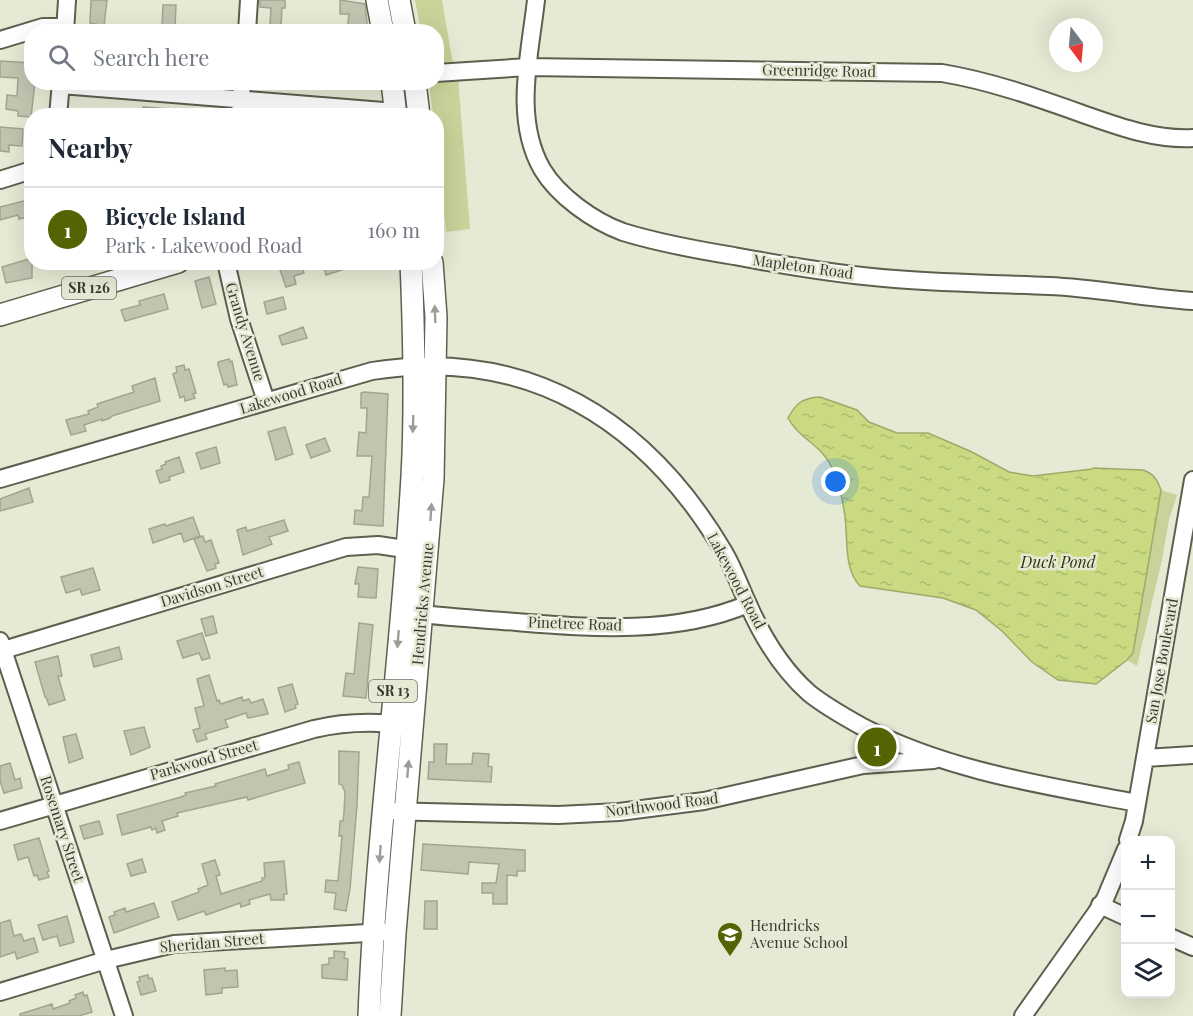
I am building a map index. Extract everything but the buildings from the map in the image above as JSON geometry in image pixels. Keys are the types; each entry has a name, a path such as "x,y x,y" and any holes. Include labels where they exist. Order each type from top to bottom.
{"main road":[{"path":"377,0 382,24"},
{"path":"399,0 404,24"},
{"path":"393,90 396,108"},
{"path":"415,90 418,108"},
{"name":"SR 126","path":"0,315 151,270"},
{"name":"Hendricks Avenue","path":"369,1016 405,812 412,726 411,613 406,549 412,476 414,365 411,270"},
{"name":"Hendricks Avenue","path":"390,1016 384,932 383,811 390,723 411,613 428,553 436,366 433,270"}],"street":[{"path":"65,24 67,0"},
{"path":"248,24 249,0"},
{"name":"Mapleton Road","path":"536,0 525,111 534,153 543,171 577,206 622,231 687,248 789,266 893,279 1101,290 1152,299 1193,301"},
{"path":"0,39 24,32"},
{"name":"Greenridge Road","path":"444,72 528,67 942,73 995,83 1127,129 1164,137 1193,138"},
{"path":"59,108 60,90"},
{"path":"106,90 240,108 242,90"},
{"path":"0,180 24,172"},
{"name":"Grandy Avenue","path":"228,270 239,319 266,401"},
{"name":"Lakewood Road","path":"0,479 353,375 414,365 502,373 543,385 584,406 616,427 665,471 694,506 726,555 760,627 785,666 824,705 880,736 938,759 1000,776 1137,802"},
{"name":"San Jose Boulevard","path":"1129,836 1190,515 1193,480"},
{"name":"Davidson Street","path":"1,647 346,547 378,545 428,553"},
{"name":"Pinetree Road","path":"411,613 561,626 645,626 709,617 748,604"},
{"name":"Rosemary Street","path":"1,647 124,1016"},
{"name":"Parkwood Street","path":"0,821 337,723 390,723 412,726"},
{"path":"1145,758 1193,755"},
{"name":"Northwood Road","path":"383,811 558,815 619,812 704,801 864,765 938,759"},
{"path":"1023,1016 1101,905 1121,862"},
{"path":"1101,905 1121,914"},
{"name":"Sheridan Street","path":"0,992 106,960 174,944 384,932"},
{"path":"1175,939 1193,947"}],"shaded area":[{"path":"415,0 442,0 453,64 444,65 444,24 420,24"},
{"path":"458,77 470,229 446,232 444,108 432,108 430,90 444,90 444,78"},
{"path":"1161,490 1177,495 1169,520 1137,666 1127,660 1133,653"}],"water":[{"name":"Duck Pond","path":"820,397 857,410 869,422 897,433 928,433 972,452 1009,472 1033,476 1093,468 1143,470 1152,475 1161,490 1133,653 1096,684 1058,680 1032,662 1002,631 976,610 943,598 860,586 854,578 848,560 843,505 833,470 823,454 799,432 788,418 800,402"}],"place":[{"name":"Bicycle Island","path":"877,747"},
{"name":"Hendricks Avenue School","path":"730,958"}]}
